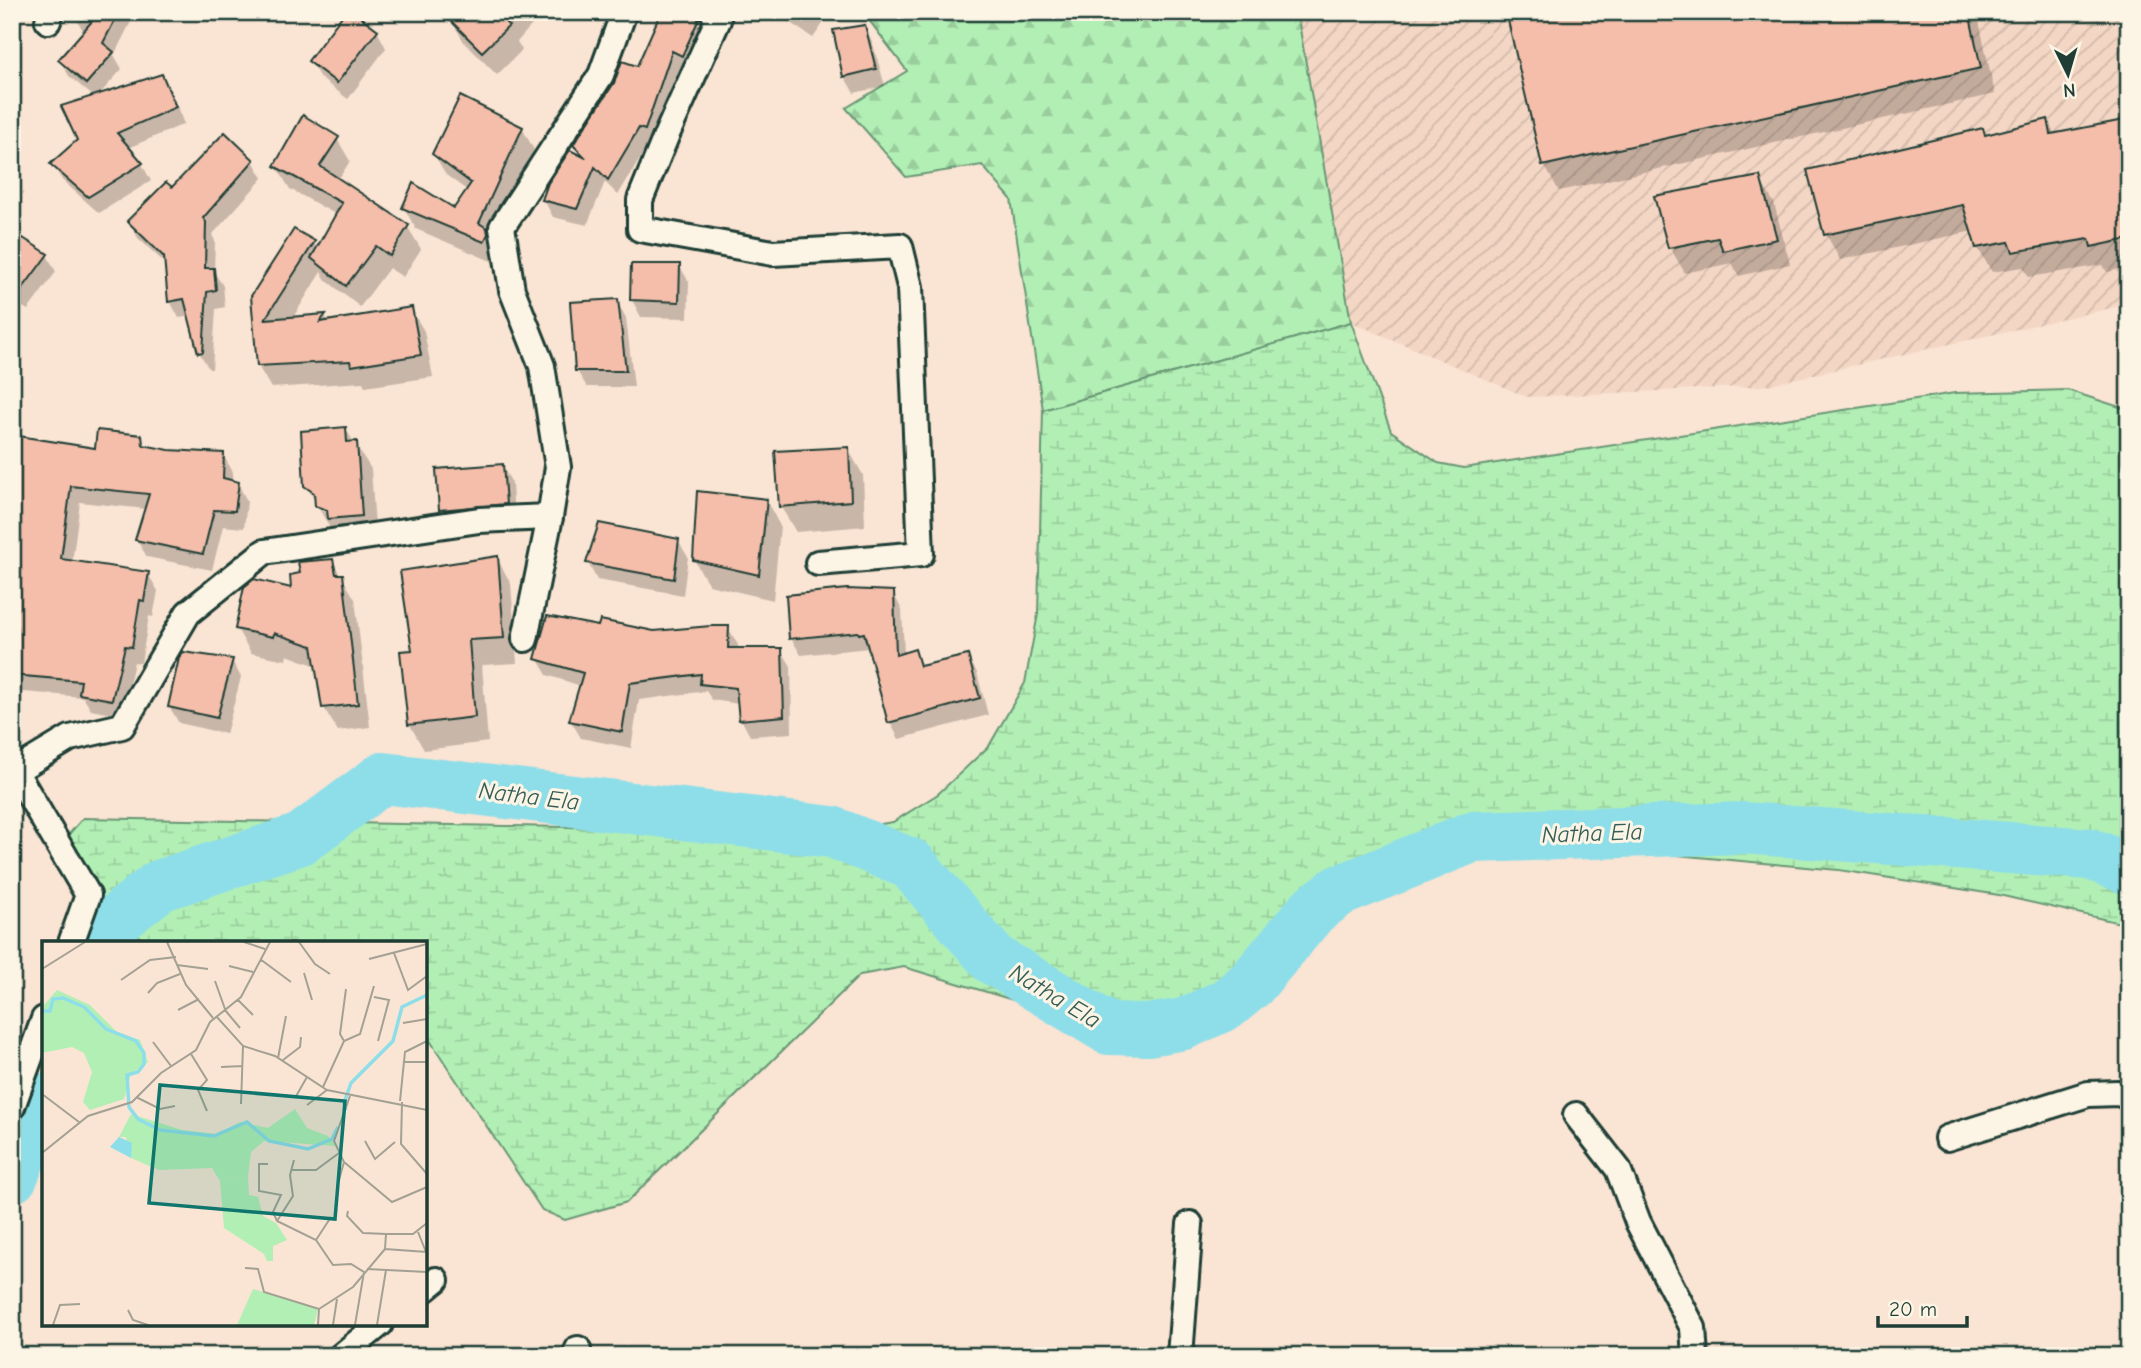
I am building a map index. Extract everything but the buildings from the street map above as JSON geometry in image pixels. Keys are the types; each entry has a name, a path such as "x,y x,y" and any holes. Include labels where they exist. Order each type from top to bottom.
{"street":[{"path":"525,639 558,467 542,366 512,290 502,227 601,75 624,12"},
{"path":"713,12 718,20 640,200 640,229 773,253 900,246 910,287 921,554 818,563"},
{"path":"72,941 88,895 14,768 70,738 122,726 188,613 264,552 479,520 550,517"},
{"path":"12,1107 42,1024"},
{"path":"1947,1138 2088,1094 2118,1093 2129,1097"},
{"path":"1576,1115 1618,1169 1638,1222 1693,1328 1695,1356"},
{"path":"1180,1356 1190,1224"},
{"path":"341,1356 378,1326"}],"shaded area":[{"path":"1297,12 2129,12 2129,304 1762,386 1527,397 1351,322"}],"green space":[{"path":"863,12 1297,12 1351,322 1043,410 1011,199 982,165 906,177 846,108 907,71"},
{"path":"1351,322 1391,431 1438,463 1464,468 1955,393 2067,390 2129,410 2129,925 1999,895 1839,870 1654,853 1520,853 1440,860 1339,891 1313,910 1251,984 1227,1004 1184,1024 1148,1030 1109,1029 904,967 860,975 627,1202 565,1220 542,1210 427,1036 427,941 145,941 116,920 65,860 63,841 83,818 832,832 893,822 938,794 989,746 1025,683 1038,614 1043,410"}],"waterway":[{"name":"Natha Ela","path":"108,941 116,920 159,886 301,839 383,778 832,832 911,864 993,959 1109,1029 1148,1030 1184,1024 1227,1004 1251,984 1313,910 1339,891 1472,837 1743,828 2090,854 2129,869"},
{"name":"Natha Ela","path":"12,1177 42,1104"}]}
